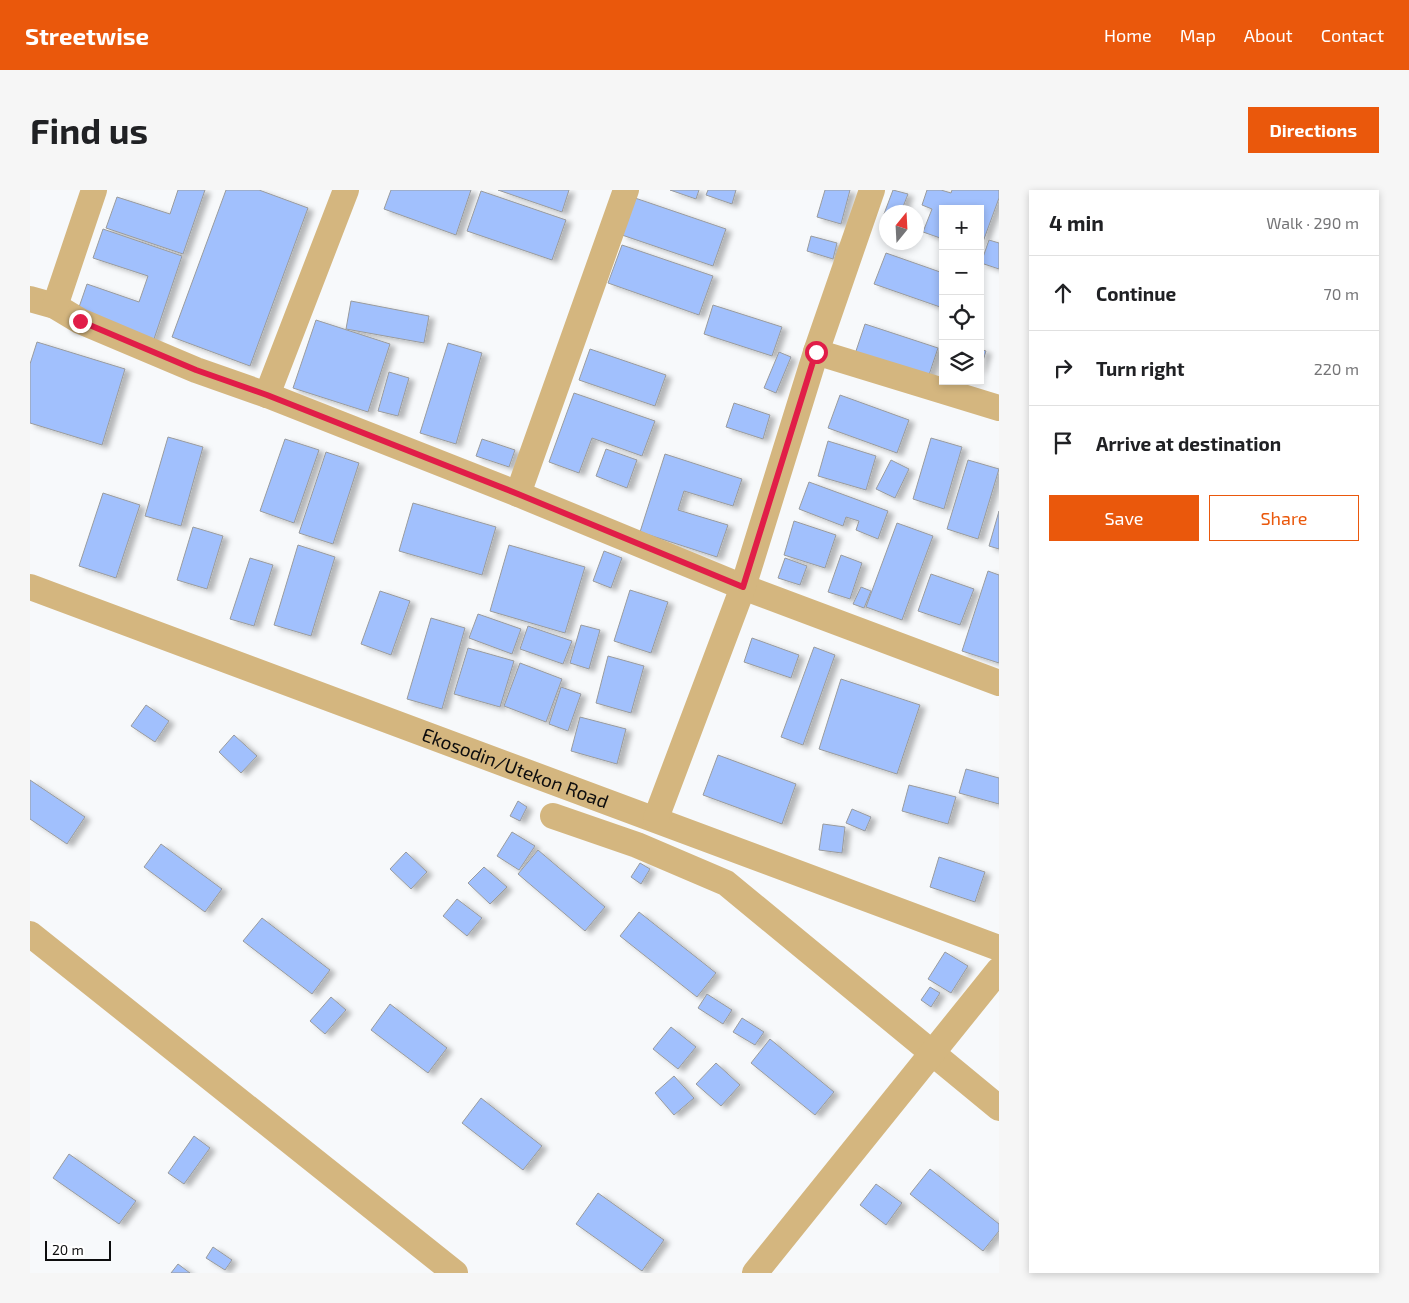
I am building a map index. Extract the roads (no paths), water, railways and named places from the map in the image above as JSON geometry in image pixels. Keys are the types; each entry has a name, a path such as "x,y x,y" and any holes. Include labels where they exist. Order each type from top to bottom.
{"street":[{"path":"55,306 94,190"},
{"path":"267,395 346,190"},
{"path":"518,494 626,190"},
{"path":"656,818 743,587 816,352 872,190"},
{"path":"30,299 55,306 80,321 196,370 267,395 518,494 743,587 999,683"},
{"path":"816,352 999,408"},
{"name":"Ekosodin/Utekon Road","path":"30,587 656,818 999,948"},
{"path":"553,816 637,845 726,883 999,1108"},
{"path":"30,934 455,1273"},
{"path":"755,1273 999,970"}]}
